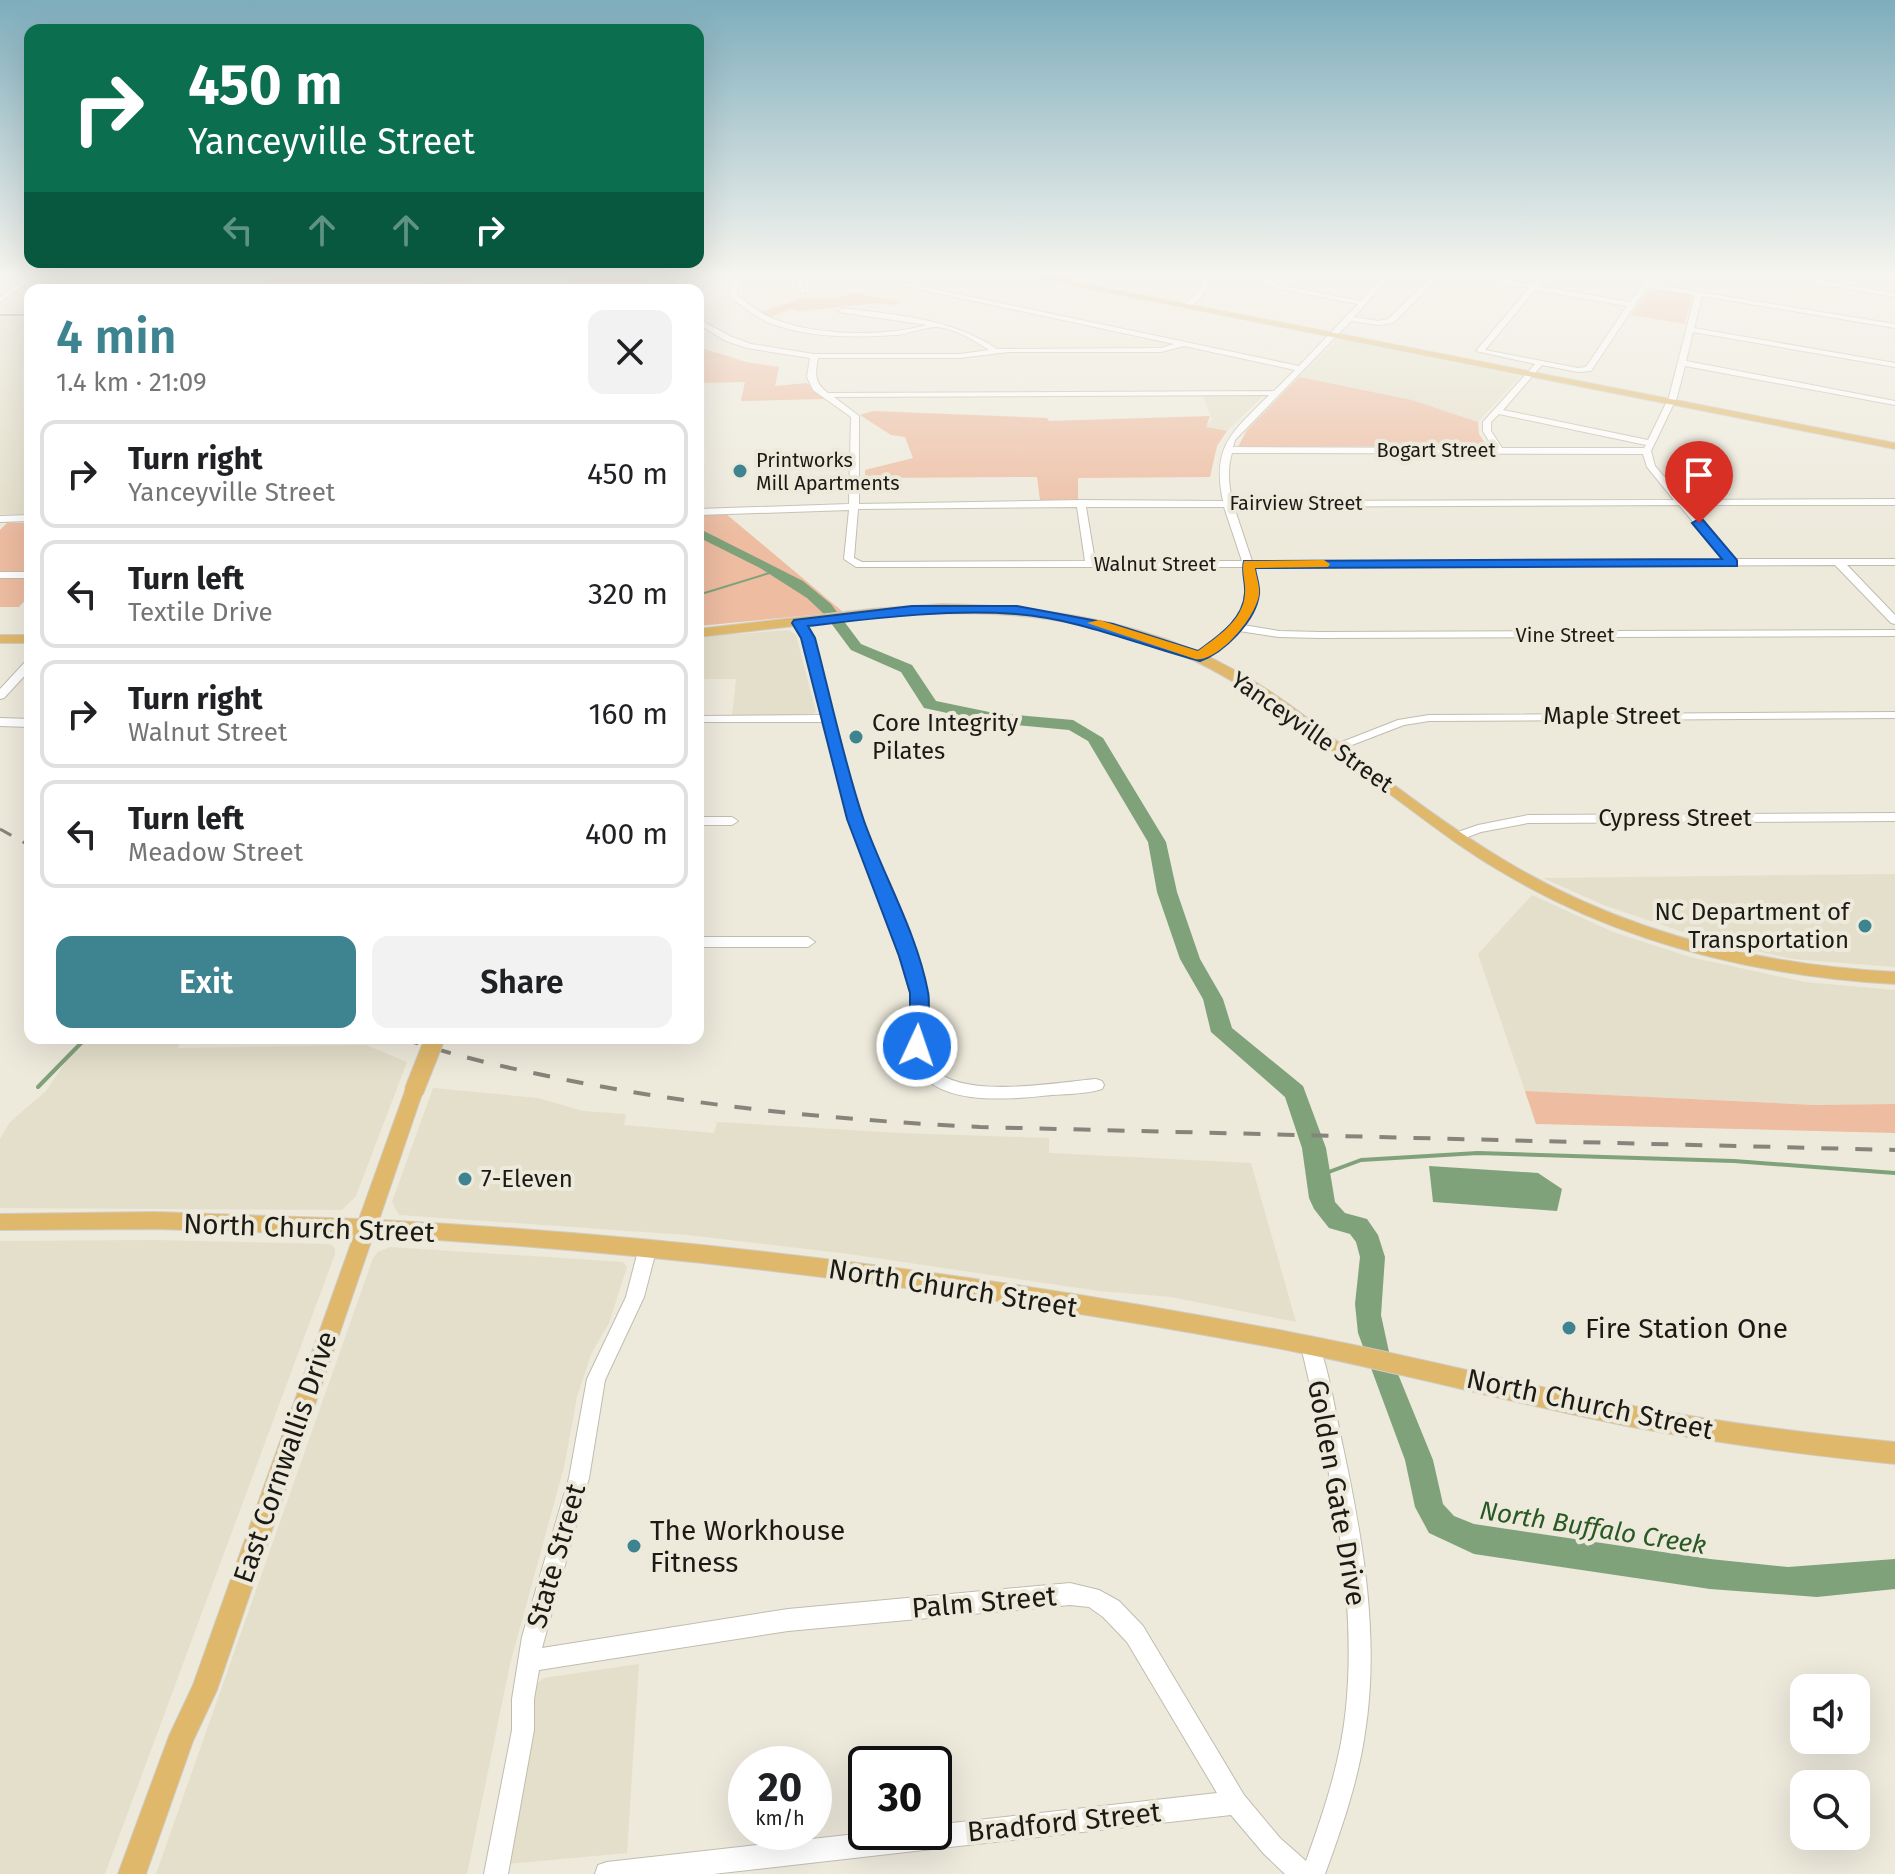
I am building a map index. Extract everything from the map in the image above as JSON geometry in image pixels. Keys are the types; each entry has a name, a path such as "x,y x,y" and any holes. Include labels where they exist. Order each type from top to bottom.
{"main road":[{"path":"1499,362 1895,446"},
{"path":"1672,399 1895,440"},
{"name":"Yanceyville Street","path":"704,632 950,608 1039,613 1137,634 1200,656 1256,687 1457,837 1549,891 1643,931 1778,967 1830,975 1895,978"},
{"path":"0,639 24,639"},
{"name":"East Cornwallis Drive","path":"132,1874 182,1736 204,1690 433,1044"},
{"name":"North Church Street","path":"0,1222 189,1222 366,1228 648,1247 954,1286 1348,1353 1683,1426 1818,1446 1895,1453"}],"street":[{"path":"813,362 811,377 816,388 855,416 854,505"},
{"path":"1272,362 1299,368"},
{"path":"1200,656 1237,627 1252,594 1248,564 1221,470 1226,450 1249,418 1305,362"},
{"path":"1515,362 1535,369 1578,370 1588,369 1593,362"},
{"path":"1733,563 1651,467 1648,447 1672,399 1682,363 1895,403"},
{"path":"1499,450 1486,427 1535,369"},
{"path":"828,395 1275,393"},
{"path":"1497,411 1648,447"},
{"name":"Bogart Street","path":"1226,450 1648,447"},
{"name":"Fairview Street","path":"704,512 854,505 1081,503 1895,502"},
{"path":"1081,503 1090,564"},
{"name":"Walnut Street","path":"854,505 849,559 860,565 1895,562"},
{"path":"0,519 24,518"},
{"path":"1838,562 1895,621"},
{"path":"0,575 24,575"},
{"path":"804,622 855,819 908,956 919,993 920,1016 915,1031 917,1046 928,1071 934,1079 950,1086 985,1092 1096,1085"},
{"name":"Vine Street","path":"1237,627 1279,634 1320,635 1895,633"},
{"path":"0,696 24,670"},
{"name":"Maple Street","path":"1335,747 1402,722 1429,718 1895,715"},
{"path":"704,719 829,718"},
{"path":"0,722 24,723"},
{"name":"Cypress Street","path":"1457,837 1478,829 1528,819 1895,817"},
{"path":"704,821 732,821"},
{"path":"704,942 808,942"},
{"name":"State Street","path":"496,1874 523,1730 529,1661 579,1478 596,1379 635,1297 648,1247"},
{"name":"Golden Gate Drive","path":"1310,1346 1336,1457 1351,1544 1358,1612 1359,1686 1351,1748 1336,1813 1313,1874"},
{"name":"Palm Street","path":"529,1661 788,1620 1070,1594 1092,1597 1111,1609 1135,1634 1236,1803 1272,1846 1303,1874"},
{"name":"Bradford Street","path":"607,1874 1236,1803"}],"shaded area":[{"path":"0,362 24,362 24,514 0,514"},
{"path":"704,362 749,362 779,367 775,386 807,383 824,399 741,401 745,382 704,383"},
{"path":"1314,362 1453,362 1520,376 1478,422 1412,400 1299,377"},
{"path":"1299,377 1412,400 1478,422 1479,434 1487,446 1238,447 1247,430"},
{"path":"1202,394 1258,394 1262,397 1227,431 1205,427 1212,419"},
{"path":"873,411 1047,418 1049,421 1210,416 1206,427 1227,431 1217,446 1210,477 1078,478 1078,501 1040,500 1037,477 865,478 865,470 913,458 905,437 891,435 860,415"},
{"path":"704,513 725,513 843,612 704,625"},
{"path":"7,523 24,523 24,602 19,607 0,607 0,530"},
{"path":"789,630 796,635 816,712 812,715 732,716 736,679 704,679 704,637"},
{"path":"1895,874 1895,967 1793,959 1707,940 1606,906 1543,878"},
{"path":"1532,895 1613,932 1690,957 1804,982 1895,990 1895,1104 1815,1105 1525,1091 1478,954"},
{"path":"78,1044 180,1044 178,1048 366,1045 407,1062 356,1196 342,1210 0,1208 0,1139 10,1122 46,1091"},
{"path":"433,1088 538,1098 583,1111 626,1114 624,1125 714,1133 717,1122 1049,1138 1049,1153 1251,1163 1296,1322 1171,1297 1099,1291 849,1254 687,1235 399,1215 392,1202"},
{"path":"1525,1091 1815,1105 1895,1104 1895,1133 1536,1124"},
{"path":"1429,1166 1538,1173 1562,1189 1557,1211 1433,1202"},
{"path":"0,1241 330,1244 335,1248 335,1254 105,1874 0,1874"},
{"path":"390,1247 623,1262 627,1267 609,1323 591,1354 577,1397 564,1467 510,1664 467,1874 156,1874 373,1258"},
{"path":"639,1664 627,1853 508,1864 536,1685 543,1678"}],"waterway":[{"name":"North Buffalo Creek","path":"704,535 765,565 812,595 830,612 856,647 867,654 897,662 907,669 930,705 994,718 1073,725 1095,738 1157,842 1167,892 1190,959 1213,999 1222,1032 1295,1092 1314,1148 1321,1198 1326,1209 1338,1221 1358,1226 1366,1235 1372,1257 1368,1304 1371,1333 1419,1460 1429,1507 1440,1523 1474,1539 1710,1574 1788,1582 1895,1574"},
{"path":"704,593 776,571"},
{"path":"38,1087 80,1044"},
{"path":"1318,1176 1361,1160 1478,1153 1734,1161 1895,1173"}],"railway":[{"path":"0,829 24,843"},
{"path":"422,1044 481,1061 614,1089 718,1105 875,1120 980,1127 1895,1150"}],"slow traffic":[{"path":"1094,623 1148,637 1200,656 1237,627 1245,614 1252,594 1248,564 1324,564"}],"place":[{"name":"Printworks Mill Apartments","path":"740,471"},
{"name":"Core Integrity Pilates","path":"856,737"},
{"name":"NC Department of Transportation","path":"1865,926"},
{"name":"7-Eleven","path":"465,1179"},
{"name":"Fire Station One","path":"1569,1328"},
{"name":"The Workhouse Fitness","path":"634,1546"}],"route":[{"path":"917,1046 915,1031 920,1016 919,993 908,956 855,819 808,638 799,623 912,610 1017,610 1113,628 1200,656 1237,627 1245,614 1252,594 1248,564 1733,563 1699,523"}]}
